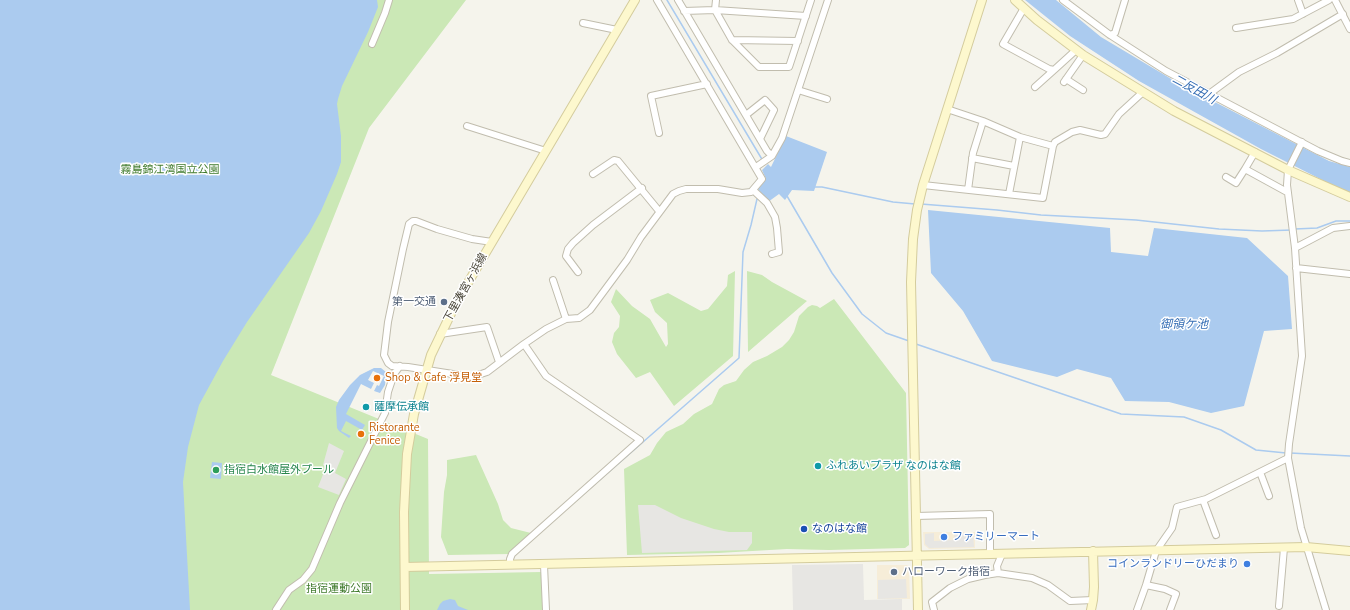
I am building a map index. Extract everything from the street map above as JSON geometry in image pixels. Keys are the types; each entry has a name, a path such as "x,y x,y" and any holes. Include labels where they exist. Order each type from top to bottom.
{"street":[{"path":"372,44 389,0"},
{"name":"下里湊宮ヶ浜線","path":"406,610 404,492 407,454 414,414 426,370 440,334 456,303 635,0"},
{"path":"492,242 472,239 416,221 409,224 391,307 384,355 386,360 392,366 472,377 486,372 546,329 566,319 579,318 590,310 673,194 686,189 718,189 742,193 751,192 762,179 757,167 657,0"},
{"path":"678,0 770,158"},
{"path":"716,0 715,10 732,40 759,67 789,67 811,0"},
{"path":"757,167 770,158 782,138 828,0"},
{"path":"918,610 911,267 917,210 923,184 982,0"},
{"path":"1015,0 1037,20 1083,56 1187,118 1350,197"},
{"path":"1063,0 1110,36 1166,71 1302,143 1318,151 1350,163"},
{"path":"1110,36 1115,33 1125,0"},
{"path":"1298,0 1303,14"},
{"path":"1236,28 1293,19 1329,0"},
{"path":"1335,0 1350,29"},
{"path":"1024,8 1003,44 1049,69 1054,70"},
{"path":"684,11 715,10 806,16"},
{"path":"1209,94 1239,72 1277,53 1342,14"},
{"path":"583,22 618,30"},
{"path":"732,40 798,41"},
{"path":"1035,87 1076,50"},
{"path":"1083,56 1065,80 1083,90"},
{"path":"658,133 651,96 707,84"},
{"path":"798,90 827,99"},
{"path":"923,184 1043,198 1055,142 1072,132 1080,130 1101,135 1105,134 1119,114 1143,92"},
{"path":"746,115 765,100 774,110 760,139"},
{"path":"947,109 1020,137 1053,146"},
{"path":"968,190 972,158 983,122"},
{"path":"467,126 546,151"},
{"path":"1009,194 1020,137"},
{"path":"1302,143 1289,168 1287,192 1295,248 1302,356 1288,458 1301,528 1326,610"},
{"path":"1226,177 1236,183 1255,152"},
{"path":"972,158 1014,166"},
{"path":"593,174 614,160 618,160 660,211"},
{"path":"1245,169 1287,192"},
{"path":"578,272 566,256 568,248 593,225 642,188"},
{"path":"753,190 767,203 775,217 779,252 772,254"},
{"path":"1295,248 1333,228 1350,226"},
{"path":"1296,268 1350,274"},
{"path":"553,280 566,319"},
{"path":"440,334 487,327 499,362"},
{"path":"510,565 512,554 640,440 546,376 524,344"},
{"path":"276,610 289,590 303,580 312,569 340,503 385,413 388,392 394,374 400,366"},
{"path":"1137,610 1156,551 1172,528 1178,507 1203,500 1288,458"},
{"path":"1260,472 1269,496"},
{"path":"1203,500 1216,534"},
{"path":"916,516 990,514 990,554"},
{"path":"405,567 1306,547 1350,551"},
{"path":"1279,606 1284,548"},
{"path":"1091,610 1093,600 1093,551"},
{"path":"998,573 997,566 1002,554"},
{"path":"544,565 546,610"},
{"path":"934,610 932,602 950,588 968,579 998,573 1032,578 1048,585 1070,601 1093,600"},
{"path":"1146,585 1165,589 1176,594 1170,610"}],"shaded area":[{"path":"329,443 344,451 335,473 346,479 339,495 318,487 326,467 323,465"},
{"path":"638,505 655,505 681,518 714,529 729,532 752,532 752,543 747,550 642,553"},
{"path":"923,532 975,532 975,548 929,549 924,545"},
{"path":"934,533 934,541 954,540 954,533 973,533 974,547 929,548 925,544 925,534"},
{"path":"863,564 864,600 902,599 902,610 793,610 792,565"},
{"path":"877,565 907,565 909,567 910,599 877,599"},
{"path":"906,579 907,598 878,599 878,580"}],"green space":[{"name":"霧島錦江湾国立公園","path":"0,0 466,0 369,128 271,375 428,439 429,574 542,572 543,610 0,610"},
{"path":"735,271 733,356 674,406 650,372 636,378 617,354 612,342 614,333 619,327 620,316 611,302 616,289 632,306 650,319 666,347 668,344 667,323 655,312 650,300 668,293 701,311 708,309 727,286 728,275"},
{"path":"747,271 762,275 807,301 748,352"},
{"path":"834,299 906,393 909,545 905,548 829,550 787,549 718,553 627,555 624,469 650,455 666,432 683,424 694,414 712,404 719,389 724,385 736,381 744,370 753,362 782,347 794,332 799,316 808,307 812,305 820,308"},
{"path":"476,455 498,504 503,520 511,528 531,533 511,554 448,555 441,537 447,460"}],"water":[{"name":"霧島錦江湾国立公園","path":"0,0 377,0 378,7 368,32 342,86 338,99 337,104 341,136 341,162 321,211 309,233 247,322 223,361 199,405 188,447 183,482 190,610 0,610"},
{"path":"1025,0 1056,0 1101,37 1178,83 1329,161 1350,167 1350,194 1261,149 1139,81 1070,36"},
{"path":"786,136 827,152 814,191 792,190 785,200 779,194 768,202 758,189 766,179 762,170 768,164 771,167"},
{"name":"御領ケ池","path":"928,210 1110,228 1111,252 1148,256 1154,228 1247,238 1288,276 1292,329 1264,331 1244,406 1211,413 1169,402 1125,401 1111,378 1077,369 1057,377 992,361 963,311 931,273"},
{"path":"374,368 381,368 386,372 385,385 380,393 374,391 377,385 379,386 384,376 373,371 368,380 374,383 371,389 361,384 346,414 365,425 362,430 346,421 341,431 351,436 349,438 337,428 336,407 339,400 350,385 360,375"},
{"name":"指宿白水館屋外プール","path":"212,462 222,463 221,479 210,478"},
{"path":"450,599 455,600 458,606 468,610 437,610 443,601"}],"waterway":[{"path":"667,0 763,161"},
{"path":"814,187 822,187 893,202 915,204"},
{"path":"787,196 832,273 862,314 886,333 909,341"},
{"path":"571,505 739,358 743,252 757,199"},
{"path":"921,204 1041,215 1136,220 1219,229 1262,231 1292,230"},
{"path":"1295,229 1317,228 1336,221 1350,221"},
{"path":"916,344 1121,414 1184,417 1221,430 1256,450 1286,453"},
{"path":"1290,453 1350,456"},
{"path":"516,554 525,546"}],"place":[{"name":"第一交通","path":"444,302"},
{"name":"Shop & Cafe 浮見堂","path":"377,378"},
{"name":"薩摩伝承館","path":"366,407"},
{"name":"Ristorante Fenice","path":"361,434"},
{"name":"ふれあいプラザ なのはな館","path":"818,466"},
{"name":"指宿白水館屋外プール","path":"216,470"},
{"name":"なのはな館","path":"804,529"},
{"name":"ファミリーマート","path":"944,537"},
{"name":"コインランドリーひだまり","path":"1247,564"},
{"name":"ハローワーク指宿","path":"894,572"}],"water label":[{"name":"二反田川","path":"1194,90"}],"park label":[{"name":"指宿運動公園","path":"339,589"}]}
